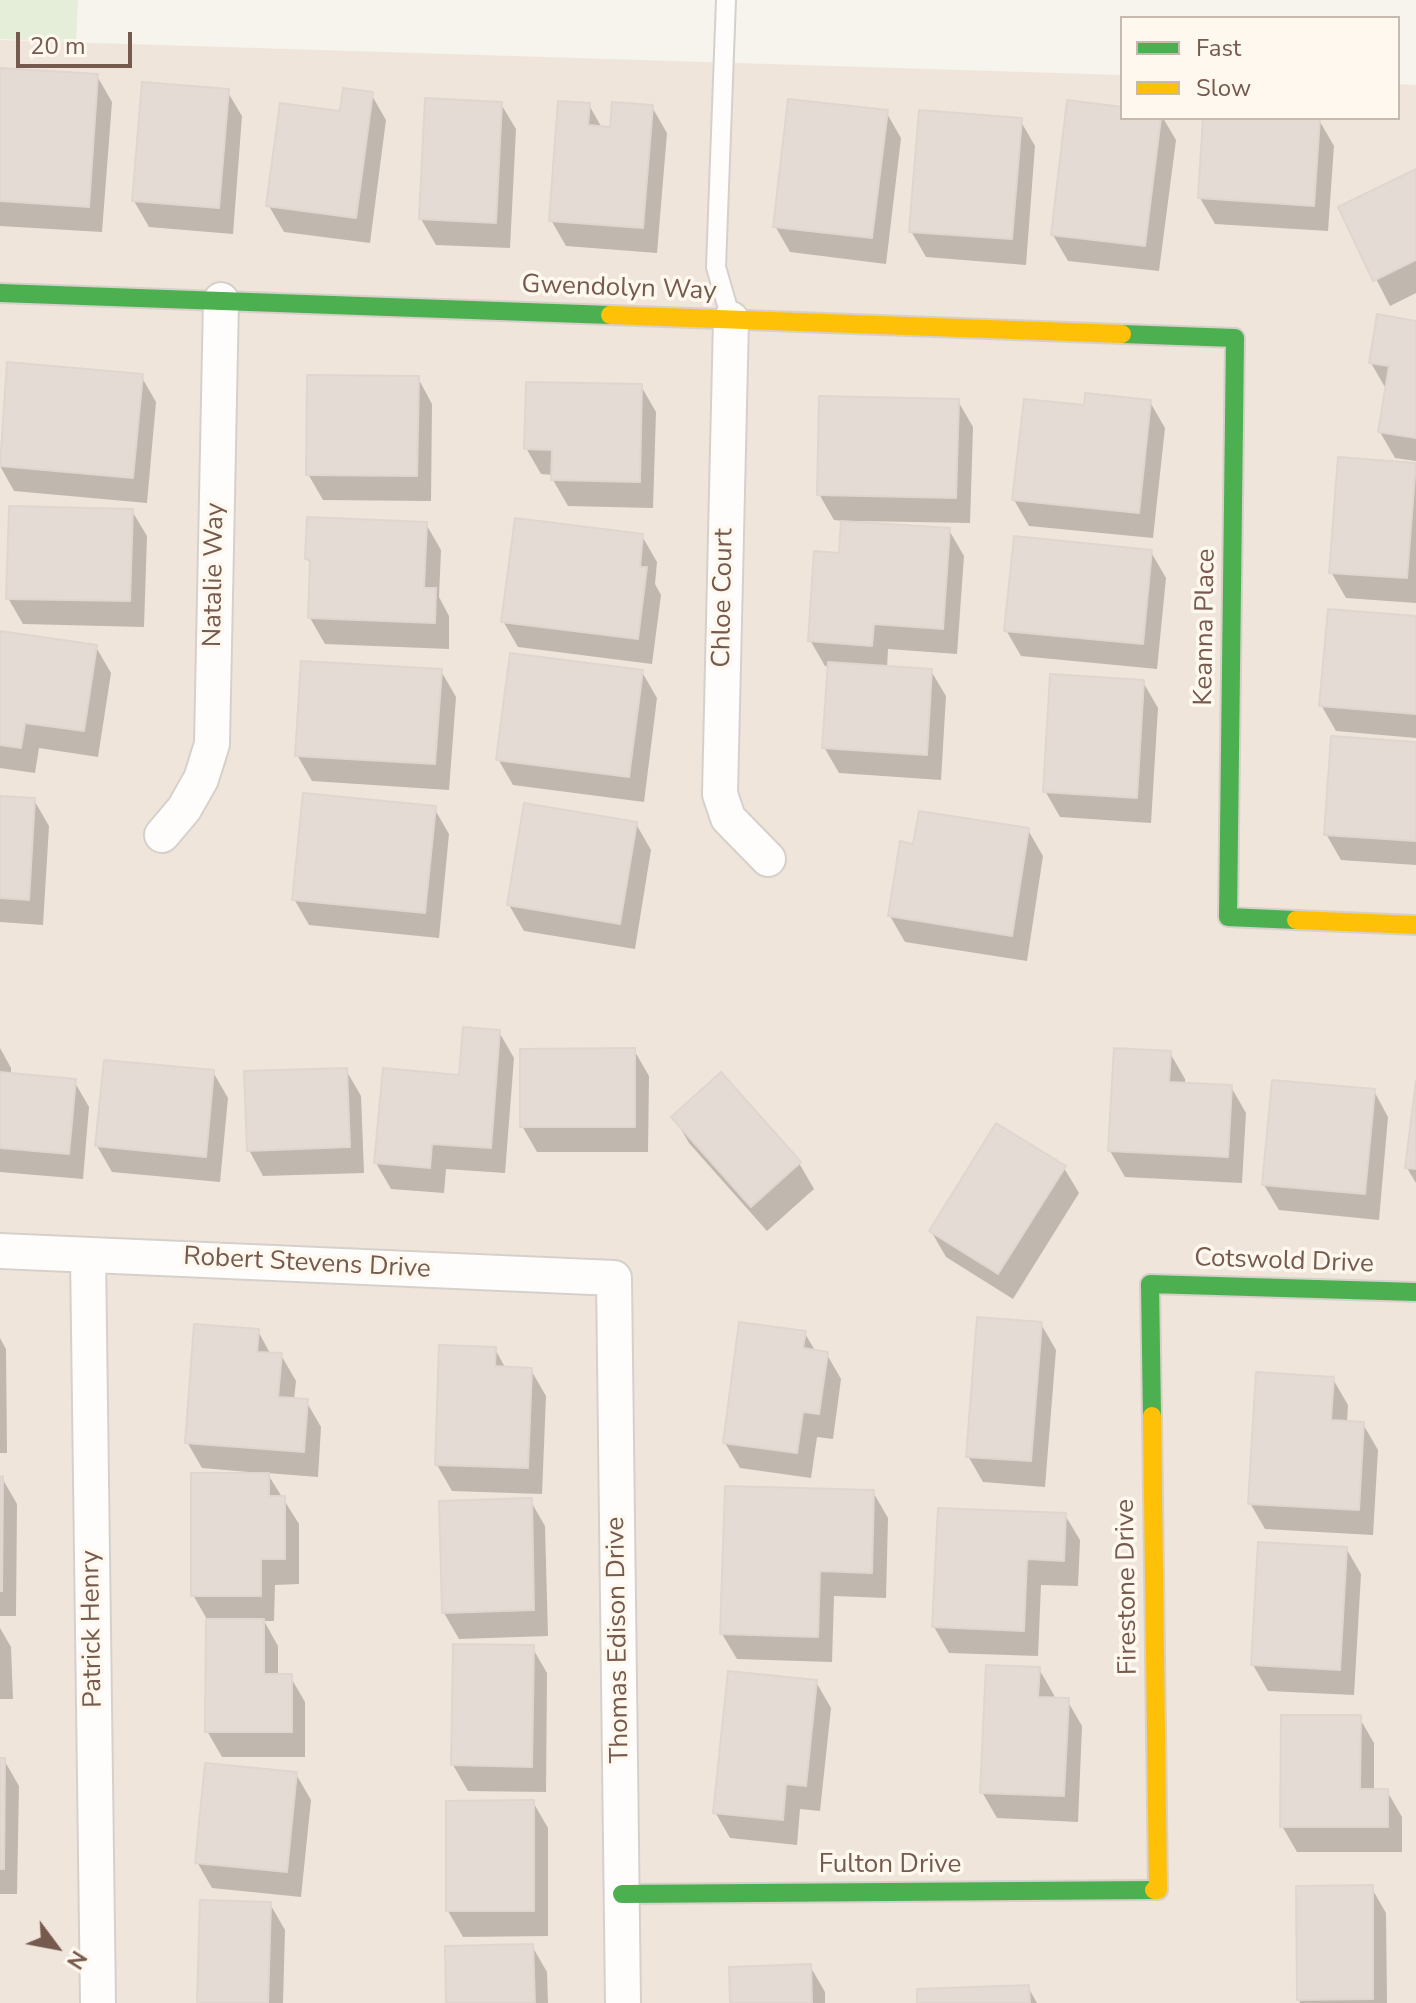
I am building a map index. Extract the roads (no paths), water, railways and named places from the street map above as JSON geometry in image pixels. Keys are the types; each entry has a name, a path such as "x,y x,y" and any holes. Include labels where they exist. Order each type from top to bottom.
{"street":[{"name":"Gwendolyn Way","path":"0,293 1235,338"},
{"name":"Natalie Way","path":"162,835 190,799 201,779 212,744 221,300"},
{"name":"Chloe Court","path":"731,319 720,794 728,818 768,859"},
{"name":"Keanna Place","path":"1235,338 1228,917 1416,925"},
{"name":"Robert Stevens Drive","path":"0,1251 614,1278"},
{"name":"Patrick Henry","path":"88,1255 98,2003"},
{"name":"Thomas Edison Drive","path":"614,1278 623,2003"},
{"name":"Cotswold Drive","path":"1150,1284 1416,1292"},
{"name":"Firestone Drive","path":"1150,1284 1158,1890"},
{"name":"Fulton Drive","path":"622,1894 1158,1890"}],"lane":[{"path":"726,0 716,267 731,319"}]}
